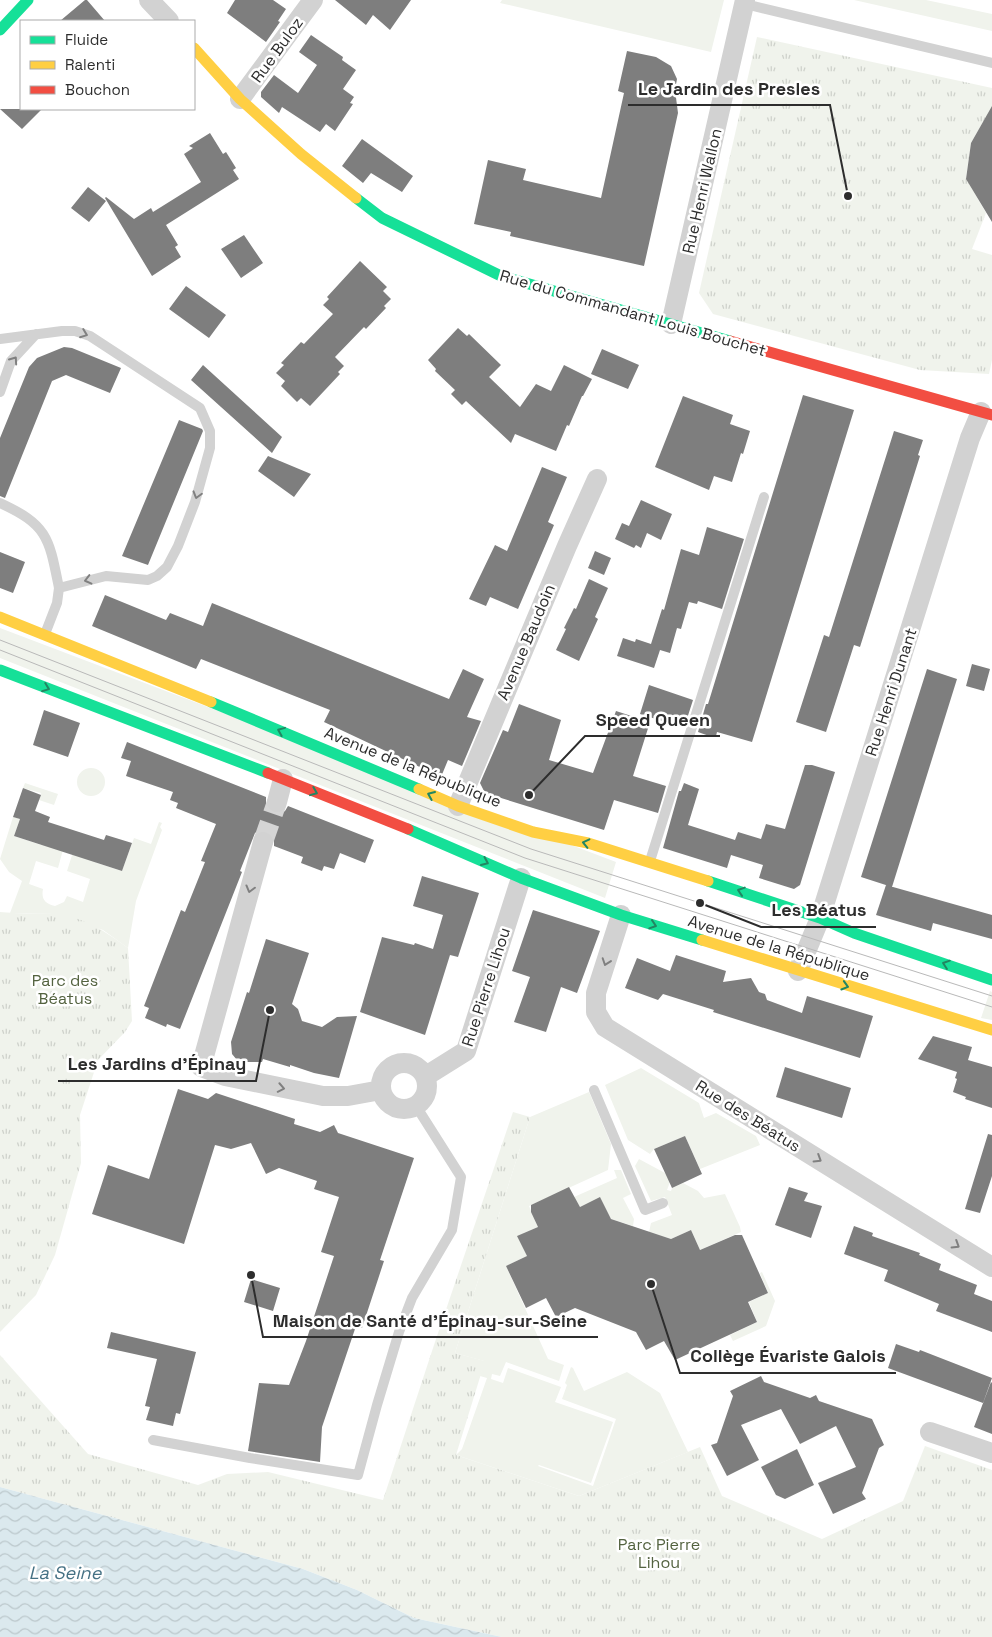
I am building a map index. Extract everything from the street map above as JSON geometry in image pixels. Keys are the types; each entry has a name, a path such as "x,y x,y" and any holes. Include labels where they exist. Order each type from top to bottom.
{"main road":[{"path":"0,30 28,0"},
{"name":"Rue du Commandant Louis Bouchet","path":"195,49 230,92 301,154 382,218 506,278 988,412"},
{"name":"Avenue de la République","path":"0,617 302,740 458,806 533,832 588,844 650,862 820,918 854,933 992,980"},
{"name":"Avenue de la République","path":"0,670 283,779 440,842 521,878 621,915 992,1030"}],"street":[{"path":"149,0 168,20"},
{"name":"Rue Buloz","path":"230,92 313,0"},
{"name":"Rue Henri Wallon","path":"671,324 745,2"},
{"name":"Rue Henri Dunant","path":"798,971 820,918 970,438 988,412"},
{"name":"Avenue Baudoin","path":"458,806 597,479"},
{"path":"277,802 283,779"},
{"path":"263,842 201,1067 225,1076 324,1096 348,1096 381,1090"},
{"name":"Rue Pierre Lihou","path":"426,1076 466,1051 521,878"},
{"name":"Rue des Béatus","path":"621,915 596,993 596,1012 605,1027 992,1267"},
{"path":"401,1062 409,1062 416,1065 426,1076 428,1090 422,1102 416,1106 409,1108 394,1107 384,1097 381,1090 383,1075 388,1069 401,1062"},
{"path":"930,1432 992,1453"}],"lane":[{"path":"745,2 992,63"},
{"path":"246,121 255,113"},
{"path":"0,339 75,331 90,336 200,408 210,431 210,448 195,502 178,546 167,567 157,576 148,580 106,576 59,588"},
{"path":"0,392 11,361 36,334"},
{"path":"650,862 764,497"},
{"path":"0,502 22,513 39,526 51,549 59,588 57,603 45,635"},
{"path":"594,1090 645,1210 663,1203"},
{"path":"153,1440 358,1475 385,1378 412,1298 452,1230 461,1178 416,1106"}],"green space":[{"path":"502,0 724,0 711,52 500,3"},
{"path":"854,0 926,0 992,14 992,31"},
{"path":"757,37 992,88 992,116 986,117 971,143 966,178 986,213 972,249 992,255 992,360 989,374 920,370 713,314 699,293"},
{"path":"0,628 616,862 605,898 0,658"},
{"path":"91,768 101,772 105,782 101,792 91,796 81,792 77,782 81,772"},
{"path":"25,783 58,794 54,805 39,800 41,793 23,788"},
{"path":"13,817 20,819 14,836 41,845 64,846 58,868 36,861 29,884 43,889 44,901 55,906 64,902 67,896 83,902 90,879 67,871 74,849 97,863 122,871 134,838 151,844 159,822 162,823 160,827 162,830 136,901 128,948 103,930 54,914 10,913 22,881 9,872 0,859"},
{"name":"Parc des Béatus","path":"0,912 55,914 75,918 102,931 128,948 132,1021 125,1032 98,1060 80,1115 81,1163 55,1255 36,1295 0,1332"},
{"path":"990,991 992,992 992,1020 981,1018"},
{"path":"641,1068 699,1103 704,1118 716,1113 756,1136 760,1145 700,1169 685,1136 654,1149 650,1154 628,1140 605,1085"},
{"path":"589,1092 611,1144 608,1170 529,1206 538,1227 518,1236 527,1256 506,1266 548,1359 564,1365 559,1381 506,1362 500,1376 492,1374 491,1379 503,1383 508,1368 561,1387 555,1402 613,1422 591,1483 538,1466 593,1486 616,1419 562,1399 571,1367 584,1391 627,1372 660,1393 688,1452 579,1496 456,1455 462,1449 487,1378 480,1376 484,1361 455,1353 530,1117"},
{"name":"Parc Pierre Lihou","path":"513,1112 530,1117 455,1353 485,1361 456,1455 579,1496 700,1447 722,1496 822,1539 903,1501 925,1446 992,1470 992,1637 502,1637 414,1618 357,1590 303,1569 0,1487 0,1355 88,1454 198,1485 227,1474 268,1472 383,1500"},
{"path":"639,1159 665,1173 670,1182 667,1190 671,1191 672,1188 683,1183 698,1191 704,1198 725,1194 741,1232 700,1250 691,1230 671,1239 649,1232 651,1223 672,1215 665,1197 651,1201 635,1166"},
{"path":"614,1170 621,1170 631,1194 623,1198 634,1219 633,1226 611,1219 600,1198 580,1207 574,1197 617,1178"},
{"path":"762,1272 775,1301 766,1326 733,1341 730,1335 757,1322 749,1302 768,1293 760,1273"}],"water":[{"name":"La Seine","path":"0,1487 303,1569 357,1590 414,1618 502,1637 0,1637"}],"building":[{"path":"87,0 104,20 61,20"},
{"path":"235,0 273,0 286,9 278,21 280,22 266,42 227,13"},
{"path":"335,0 411,0 390,30 373,15 366,25"},
{"path":"311,35 343,57 342,60 356,70 343,89 354,97 350,103 353,104 335,131 326,124 320,132 282,107 279,113 261,97 261,92 274,75 298,93 317,65 299,52"},
{"path":"627,51 656,57 671,66 677,79 675,90 678,113 644,266 510,236 511,232 474,224 488,160 526,169 523,180 601,198 624,93 618,91"},
{"path":"992,106 992,222 966,179 971,143"},
{"path":"0,109 41,110 22,129"},
{"path":"210,133 223,154 226,152 236,168 233,170 239,179 166,225 178,245 175,247 181,257 152,276 105,198 134,219 151,208 153,212 201,182 184,154 193,148 189,146"},
{"path":"362,139 413,176 402,192 371,173 363,183 342,166"},
{"path":"88,187 106,201 89,222 71,208"},
{"path":"244,235 263,263 241,278 221,249"},
{"path":"360,261 387,287 383,291 391,299 384,306 386,308 366,329 364,327 335,357 344,366 338,372 340,374 310,406 301,398 297,402 281,386 285,381 276,373 284,365 281,363 301,342 304,344 333,314 323,305 329,299 327,297"},
{"path":"186,286 226,315 209,338 169,309"},
{"path":"458,328 467,336 469,334 501,365 489,377 520,407 536,384 551,391 564,365 592,379 582,396 569,426 567,425 556,451 515,434 511,443 466,401 462,405 451,394 455,390 435,371 436,369 428,360"},
{"path":"64,347 72,348 121,368 110,393 66,375 52,381 5,498 0,496 0,438 29,367 37,358"},
{"path":"602,349 639,365 628,389 591,374"},
{"path":"203,365 282,437 272,453 191,380"},
{"path":"803,395 854,410 752,742 717,732 716,736 712,737 698,732"},
{"path":"683,396 733,415 730,424 750,431 732,482 714,476 709,490 655,467"},
{"path":"179,420 203,431 148,565 122,556"},
{"path":"894,431 923,440 918,455 920,456 860,647 854,645 826,732 796,722 824,635 829,637"},
{"path":"268,456 311,474 294,497 258,471"},
{"path":"542,467 567,477 548,522 554,525 518,609 490,597 486,606 469,599 495,545 507,551"},
{"path":"641,500 672,514 661,540 647,533 641,548 636,545 634,548 615,539 622,523 629,526"},
{"path":"707,527 744,539 722,609 698,601 697,604 689,602 681,629 677,628 670,653 660,650 654,668 617,656 623,638 635,642 636,639 651,644 662,609 664,610 681,549 699,555"},
{"path":"595,551 611,558 604,575 588,568"},
{"path":"0,552 25,562 13,593 0,588"},
{"path":"589,579 608,588 595,617 598,619 579,661 556,650 566,629 564,628 574,608 576,609"},
{"path":"105,595 166,620 170,613 203,626 212,603 449,699 463,669 484,679 467,717 481,721 462,766 448,760 441,777 324,722 330,710 201,659 196,669 92,626"},
{"path":"972,664 990,669 984,691 966,686"},
{"path":"927,669 957,679 892,887 861,877"},
{"path":"649,685 693,700 684,728 640,714"},
{"path":"519,704 561,720 549,760 593,773 616,711 650,722 633,776 666,786 658,813 614,800 604,830 485,793 480,783 503,730 508,732"},
{"path":"44,710 80,723 68,757 33,745"},
{"path":"127,742 266,797 266,806 269,811 274,813 285,811 288,806 374,840 365,863 340,853 334,869 324,866 322,871 301,863 303,857 274,846 274,839 271,833 260,830 255,833 240,871 242,872 180,1029 167,1024 166,1027 145,1018 149,1008 144,1006 181,910 185,912 205,862 201,861 216,824 176,808 178,803 170,800 173,792 126,776 131,761 121,758"},
{"path":"805,765 812,765 835,772 800,885 794,889 759,878 763,865 731,855 727,868 663,848 679,791 681,791 684,783 699,789 688,825 735,840 738,832 761,839 766,824 785,829"},
{"path":"23,788 41,795 35,811 50,817 48,822 104,840 106,835 132,843 122,871 14,836 20,819 13,817"},
{"path":"422,876 479,893 458,957 450,955 425,1035 360,1012 382,937 414,945 415,943 433,949 443,915 413,906"},
{"path":"886,885 992,915 992,939 933,923 931,931 876,915"},
{"path":"533,910 600,931 577,993 561,987 546,1032 514,1022 530,977 512,971"},
{"path":"266,939 309,953 292,1004 298,1009 302,1021 322,1027 337,1017 357,1016 339,1078 263,1059 262,1062 244,1062 237,1060 232,1054 231,1042"},
{"path":"676,955 726,971 723,982 751,978 759,992 765,994 767,1000 802,1013 807,996 873,1016 860,1058 713,1012 714,1010 663,994 658,1000 625,988 637,958 670,971"},
{"path":"933,1036 972,1047 968,1060 992,1067 992,1108 965,1099 966,1097 953,1092 957,1072 918,1059"},
{"path":"785,1067 851,1088 842,1118 776,1097"},
{"path":"178,1089 208,1099 216,1093 295,1119 294,1124 320,1132 334,1125 338,1133 414,1158 380,1260 384,1261 362,1328 356,1326 322,1427 320,1462 248,1451 259,1383 289,1385 306,1341 334,1256 321,1252 339,1197 314,1189 317,1181 279,1168 266,1174 251,1143 231,1149 215,1145 184,1244 92,1214 108,1165 149,1179"},
{"path":"988,1134 992,1135 992,1176 980,1213 965,1209"},
{"path":"685,1136 702,1174 672,1188 654,1149"},
{"path":"569,1187 580,1207 600,1197 611,1219 671,1239 691,1230 700,1250 735,1235 742,1235 768,1293 748,1302 757,1322 675,1360 664,1341 646,1350 636,1332 575,1308 556,1317 546,1298 526,1308 506,1266 527,1256 517,1236 538,1227 531,1212 531,1205"},
{"path":"789,1187 808,1193 804,1201 822,1206 811,1238 775,1225"},
{"path":"854,1226 873,1233 872,1236 920,1253 919,1255 941,1264 939,1270 977,1285 974,1294 992,1301 992,1332 936,1311 939,1304 884,1281 888,1270 844,1254"},
{"path":"251,1279 280,1288 273,1311 244,1302"},
{"path":"111,1332 196,1352 180,1414 176,1413 173,1426 146,1420 150,1407 145,1406 157,1359 107,1348"},
{"path":"896,1344 919,1352 920,1350 992,1378 983,1403 888,1368"},
{"path":"761,1376 764,1382 810,1398 816,1395 819,1401 872,1419 884,1445 879,1448 862,1493 866,1499 833,1514 818,1483 856,1467 836,1426 800,1444 781,1409 741,1425 759,1460 727,1476 711,1445 717,1443 733,1396 730,1391"},
{"path":"992,1383 992,1434 974,1427"},
{"path":"797,1449 814,1485 785,1499 776,1495 761,1467"}],"tunnel":[{"path":"263,842 277,802"}],"tram line":[{"path":"0,640 531,849 992,996"},
{"path":"0,650 525,858 992,1007"}],"traffic: fast":[{"path":"0,30 28,0"},
{"path":"356,198 382,218 501,276 730,341"},
{"path":"0,670 268,773"},
{"path":"211,702 419,789"},
{"path":"408,829 521,878 621,915 702,940"},
{"path":"708,881 820,918 854,933 992,980"}],"traffic: slow":[{"path":"195,49 240,99 301,154 356,198"},
{"path":"0,617 211,702"},
{"path":"419,789 458,806 533,832 588,843 708,881"},
{"path":"702,940 992,1030"}],"traffic: jam":[{"path":"730,341 992,415"},
{"path":"268,773 408,829"}],"place":[{"name":"Le Jardin des Presles","path":"848,196"},
{"name":"Speed Queen","path":"529,795"},
{"name":"Les Béatus","path":"700,903"},
{"name":"Les Jardins d'Épinay","path":"270,1010"},
{"name":"Maison de Santé d'Épinay-sur-Seine","path":"251,1275"},
{"name":"Collège Évariste Galois","path":"651,1284"}]}
